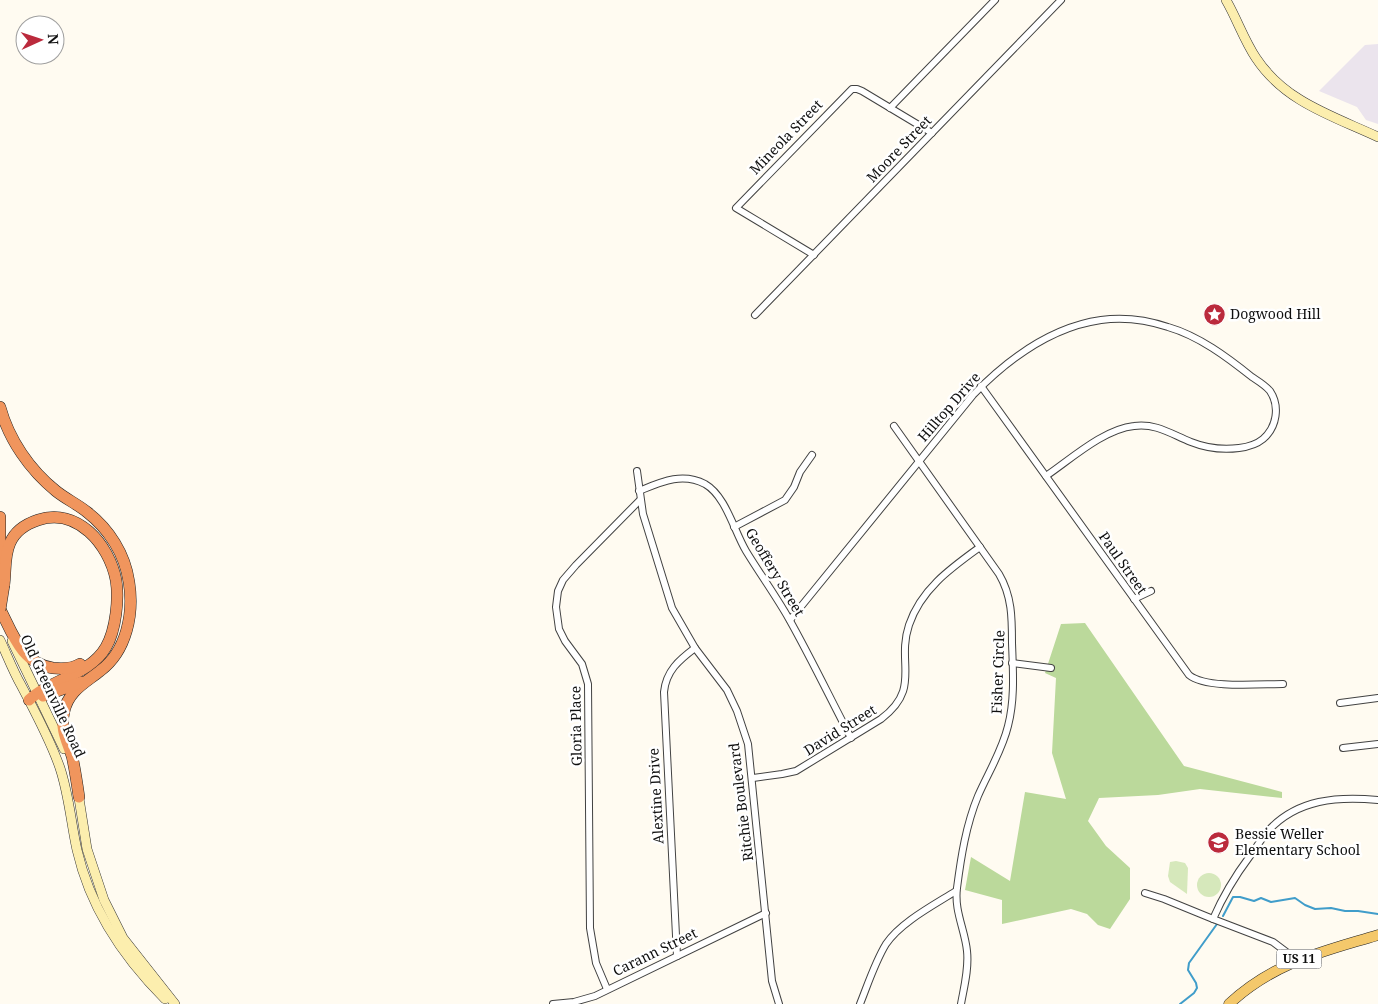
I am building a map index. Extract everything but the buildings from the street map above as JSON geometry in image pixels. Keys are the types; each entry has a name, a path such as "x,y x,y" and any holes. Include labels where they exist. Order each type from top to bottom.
{"highway":[{"path":"0,407 24,457 56,490 89,513 104,528 118,548 127,572 130,589 130,611 122,642 109,664 86,680 70,698 63,713 63,732 72,756 79,797"},
{"path":"0,517 2,586"},
{"path":"35,697 87,666 107,646 117,613 117,591 109,559 88,530 72,520 55,517 33,521 20,530 7,549 0,609 27,657 49,667 67,669 76,667 104,643 113,625"},
{"path":"35,697 86,680"}],"main road":[{"path":"1226,0 1255,56 1281,86 1310,107 1378,137"},
{"name":"Old Greenville Road","path":"0,614 35,697 60,768 70,808 77,850 89,890 98,910 123,950 153,988 170,1004"},
{"name":"Old Greenville Road","path":"0,640 35,697 68,757 79,797 88,849 104,900 123,938 175,1004"},
{"name":"US 11","path":"1229,1004 1240,993 1264,976 1297,960 1378,935"}],"street":[{"path":"932,133 890,108 995,0"},
{"name":"Moore Street","path":"755,315 1060,0"},
{"name":"Mineola Street","path":"814,255 736,208 850,90 857,89 890,108"},
{"name":"Hilltop Drive","path":"790,620 981,386 1019,356 1058,332 1091,322 1128,319 1160,324 1190,335 1236,364 1267,388 1274,400 1276,413 1272,429 1262,439 1249,446 1229,449 1206,447 1186,440 1162,428 1146,425 1133,426 1110,433 1046,476"},
{"name":"Paul Street","path":"981,386 1184,670 1192,678 1211,684 1283,684"},
{"name":"Fisher Circle","path":"894,426 999,574 1009,597 1012,621 1013,697 1009,722 1001,748 974,807 966,837 956,891 957,906 968,959 961,1004"},
{"path":"734,527 785,500 794,487 800,472 812,455"},
{"name":"Ritchie Boulevard","path":"637,471 643,514 672,608 695,648 720,680 737,711 748,744 753,778 772,981 779,1004"},
{"name":"Geoffery Street","path":"639,491 676,478 694,480 706,485 715,492 746,551 790,620 850,738"},
{"name":"Gloria Place","path":"607,989 596,963 590,928 588,684 582,664 561,634 556,618 556,604 563,580 640,500"},
{"name":"David Street","path":"753,778 796,771 881,719 897,704 906,683 904,654 906,635 918,606 941,577 980,547"},
{"path":"1134,599 1151,591"},
{"name":"Alextine Drive","path":"677,956 664,692 666,680 672,668 695,648"},
{"path":"1012,663 1051,668"},
{"path":"1340,703 1378,698"},
{"path":"1343,748 1378,744"},
{"path":"1213,919 1223,895 1239,871 1267,833 1282,819 1298,809 1325,800 1349,798 1378,800"},
{"path":"860,1004 878,960 890,940 926,910 956,891"},
{"path":"1145,893 1273,942 1297,960"},
{"name":"Carann Street","path":"553,1004 581,1000 607,989 766,913"}],"shaded area":[{"path":"1378,44 1378,124 1366,120 1357,107 1319,91 1365,45"}],"green space":[{"path":"1085,623 1184,766 1282,792 1282,798 1200,789 1158,795 1099,798 1088,821 1106,846 1130,868 1130,899 1110,929 1098,925 1087,914 1071,909 1002,924 1002,900 965,890 971,857 1010,881 1025,792 1066,799 1052,753 1056,678 1045,673 1061,624"},
{"path":"1170,862 1185,863 1188,868 1187,894 1170,882 1168,876"},
{"path":"1209,873 1214,874 1220,880 1220,890 1214,896 1209,897 1204,896 1198,890 1197,885 1198,880 1204,874"}],"waterway":[{"path":"1223,916 1233,897 1254,901 1261,898 1271,902 1295,898 1315,909 1331,908 1378,914"},
{"path":"1180,1004 1194,993 1197,988 1188,970 1189,963 1217,924"}],"place":[{"name":"Dogwood Hill","path":"1214,314"},
{"name":"Bessie Weller Elementary School","path":"1219,842"}]}
